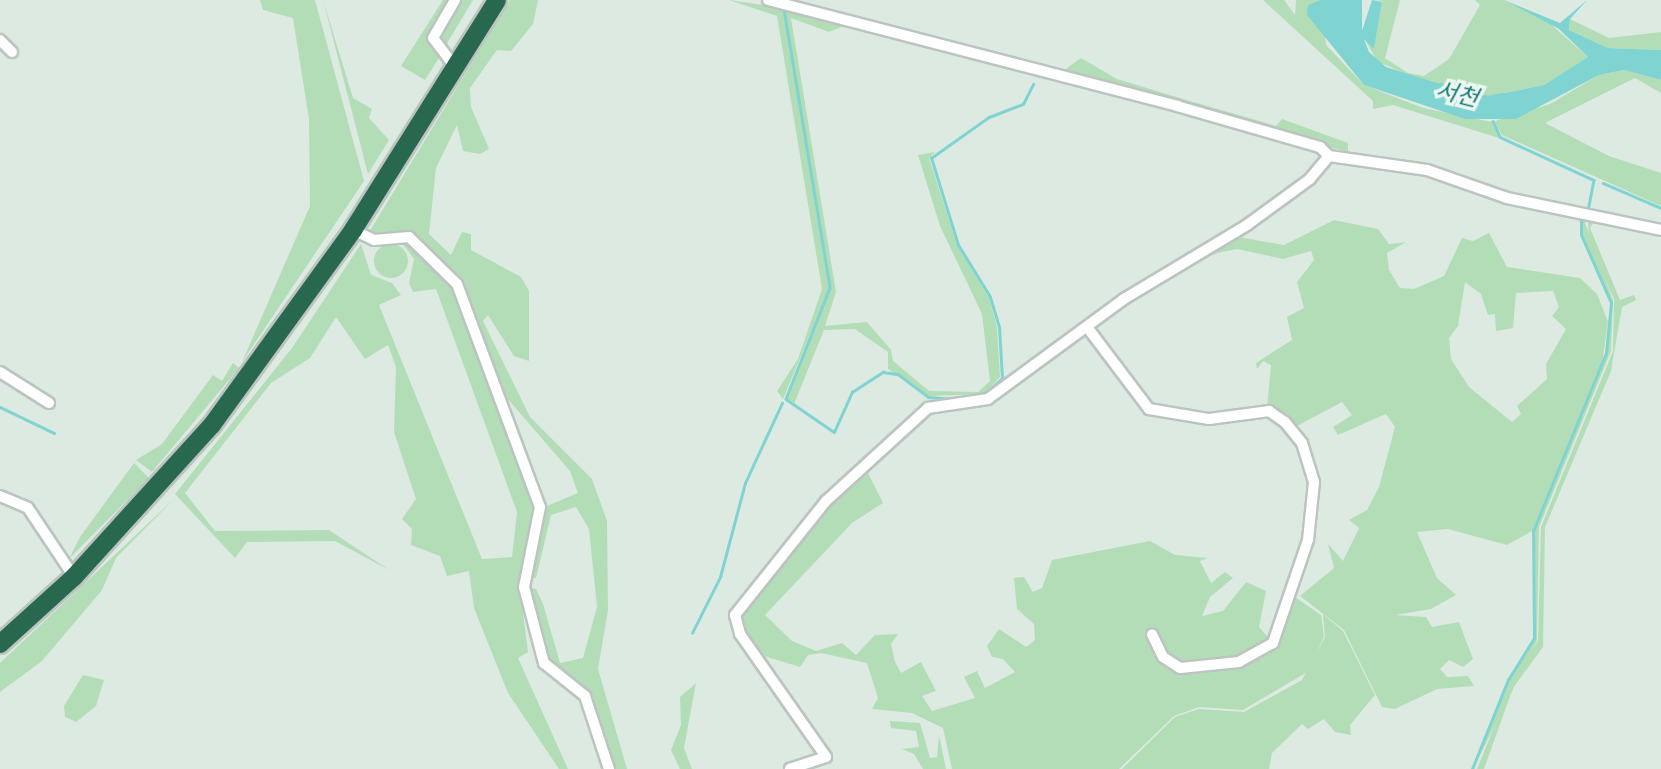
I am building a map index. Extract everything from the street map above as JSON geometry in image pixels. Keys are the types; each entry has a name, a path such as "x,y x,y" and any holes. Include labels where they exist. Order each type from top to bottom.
{"highway":[{"path":"0,645 74,578 212,425 353,230 497,0"}],"street":[{"path":"455,0 433,38 455,67"},
{"path":"768,0 1177,106 1320,147 1329,156 1427,170 1507,198 1661,230"},
{"path":"0,40 12,52"},
{"path":"790,769 826,757 740,634 735,615 826,501 928,408 988,399 1087,327 1247,225 1310,179 1329,156"},
{"path":"353,230 374,240 410,237 457,284 540,507 524,587 544,663 585,696 609,769"},
{"path":"1087,327 1149,408 1209,419 1269,411 1286,422 1302,443 1314,482 1308,540 1273,643 1239,662 1181,668 1163,657 1152,634"},
{"path":"0,372 49,403"},
{"path":"0,496 28,508 74,578"}],"green space":[{"path":"260,0 315,0 364,181 242,362 310,206 309,119 293,18 263,10"},
{"path":"323,0 353,98 372,109 369,118 389,140 368,174"},
{"path":"443,0 452,0 432,35 439,58 425,80 401,66"},
{"path":"457,0 473,0 443,50 438,36"},
{"path":"510,0 538,0 533,24 511,51 497,50 470,88 471,107 489,149 480,154 463,151 457,125 436,168 429,234 451,255 462,232 471,234 471,250 521,277 529,291 529,361 514,356 488,315 483,321 530,417 592,479 607,521 608,610 598,669 627,769 611,769 586,692 549,664 526,587 536,589 543,604 560,663 583,658 597,607 589,529 576,507 551,515 536,578 527,579 542,508 578,493 570,471 507,398 451,269 409,233 368,234"},
{"path":"729,0 783,8 829,289 783,399 777,391 798,359 822,289 777,16"},
{"path":"1263,0 1284,0 1295,15 1296,0 1321,0 1326,45 1364,85 1423,108 1492,122 1499,138 1393,105 1373,109 1373,101"},
{"path":"1373,0 1400,0 1385,58 1408,73 1424,76 1449,59 1480,5 1475,0 1504,0 1547,21 1588,57 1544,85 1466,101 1377,61 1363,36 1374,49 1382,1"},
{"path":"785,9 846,25 829,32 791,18 836,292 825,326 867,322 891,350 893,361 929,391 978,392 990,381 982,314 940,226 918,155 935,152 929,158 957,245 989,298 997,327 1000,377 984,394 929,396 888,369 888,352 855,329 824,330 794,404 787,400 831,288"},
{"path":"1570,19 1609,38 1661,32 1661,50 1608,48 1569,30"},
{"path":"1081,58 1117,79 1276,126 1282,119 1348,143 1348,152 1059,74"},
{"path":"1624,70 1661,80 1661,93 1635,78 1545,123 1609,156 1661,173 1661,206 1502,135 1495,121 1550,104 1599,75"},
{"path":"1583,217 1613,300 1611,351 1539,527 1537,641 1473,769 1508,680 1535,638 1533,531 1606,353 1612,303 1581,235"},
{"path":"1588,219 1661,231 1661,237 1593,223 1590,228 1620,300 1634,295 1636,300 1622,307 1611,371 1545,527 1543,647 1513,688 1484,769 1477,769 1512,683 1538,641 1541,527 1613,351 1614,299 1589,242"},
{"path":"1334,220 1378,229 1389,244 1406,242 1387,253 1389,270 1400,288 1414,289 1444,276 1462,238 1473,241 1489,233 1507,267 1580,278 1597,294 1608,322 1602,364 1532,531 1507,545 1448,529 1417,532 1437,578 1456,595 1431,609 1395,615 1426,617 1432,627 1459,622 1473,659 1463,667 1449,660 1440,669 1447,677 1468,676 1474,686 1437,689 1395,709 1382,707 1344,630 1300,596 1334,568 1328,544 1343,561 1359,528 1349,520 1367,510 1379,487 1395,427 1386,414 1338,435 1333,427 1352,415 1342,402 1295,427 1267,409 1271,365 1263,361 1257,369 1256,363 1292,340 1287,317 1304,308 1297,282 1314,260 1311,251 1283,259 1237,249 1198,257 1233,236 1284,245","holes":["1465,282 1481,294 1488,315 1495,314 1496,331 1513,328 1516,293 1553,291 1559,307 1552,316 1566,329 1546,364 1547,379 1517,406 1521,414 1512,422 1469,387 1451,359 1449,338 1458,326"]},
{"path":"407,238 450,276 536,508 519,583 528,652 518,658 568,769 559,769 508,693 474,608 469,571 447,576 440,556 411,545 412,529 402,519 416,499 394,432 396,367 388,345 365,359 336,317 310,358 271,383 185,493 215,531 329,530 389,570 335,541 247,542 235,558 175,494 292,348 361,244 371,275 392,283 401,295 379,305 482,559 512,557 517,512 436,289 413,292 409,283 414,259 399,239"},
{"path":"391,244 403,249 408,261 403,273 391,278 379,273 374,261 379,249"},
{"path":"233,363 239,368 152,472 136,460 162,444 213,375 222,381"},
{"path":"134,463 149,478 69,559 80,537"},
{"path":"865,467 883,503 852,523 765,615 792,641 816,651 842,643 856,655 875,635 898,634 891,644 895,662 901,673 921,662 936,691 922,696 932,711 975,698 964,677 977,671 985,688 1015,672 1003,659 992,657 987,646 999,629 1026,647 1035,640 1034,624 1017,609 1014,578 1024,577 1033,592 1042,588 1052,560 1150,541 1175,555 1208,558 1200,561 1211,583 1225,572 1233,578 1210,597 1202,616 1223,611 1246,582 1266,591 1259,627 1272,642 1239,660 1181,666 1164,656 1153,634 1153,655 1177,669 1249,660 1275,643 1292,595 1321,615 1324,636 1309,671 1243,710 1199,707 1174,716 1119,769 952,769 943,728 912,713 872,709 878,698 867,663 821,653 808,655 800,667 758,654 737,622 795,541"},
{"path":"175,498 116,558 102,590 42,661 0,692 0,663"},
{"path":"1323,614 1343,631 1375,695 1350,725 1351,735 1335,732 1324,719 1308,729 1302,724 1272,753 1269,769 1122,769 1175,717 1199,709 1244,712 1302,680 1325,637"},
{"path":"83,675 104,680 96,706 76,722 65,717 64,706"},
{"path":"696,683 684,748 692,769 680,769 671,750 681,725 680,697"},
{"path":"890,721 920,723 930,758 937,757 939,735 946,769 923,769 914,754 902,749 919,747 916,731 891,728"}],"water":[{"path":"1321,0 1362,0 1362,31 1372,0 1382,2 1374,49 1364,39 1369,52 1386,67 1440,84 1466,101 1544,85 1588,57 1559,29 1504,0 1560,23 1587,0 1570,19 1569,30 1608,48 1661,50 1661,80 1624,70 1599,75 1516,119 1465,119 1364,85 1307,15 1308,5"}],"waterway":[{"path":"784,9 830,288 786,399 834,432 852,392 883,372 898,374 928,397 956,399"},
{"path":"984,395 1002,378 999,327 990,297 958,245 931,158 989,117 1023,104 1033,84"},
{"name":"서천","path":"1441,90 1487,103 1503,100"},
{"path":"1493,121 1500,137 1594,180 1588,212"},
{"path":"1603,183 1661,208"},
{"path":"1472,769 1508,680 1534,638 1533,531 1606,353 1611,303 1581,235 1581,220"},
{"path":"692,633 720,577 745,483 782,403"},
{"path":"0,407 54,433"}]}
